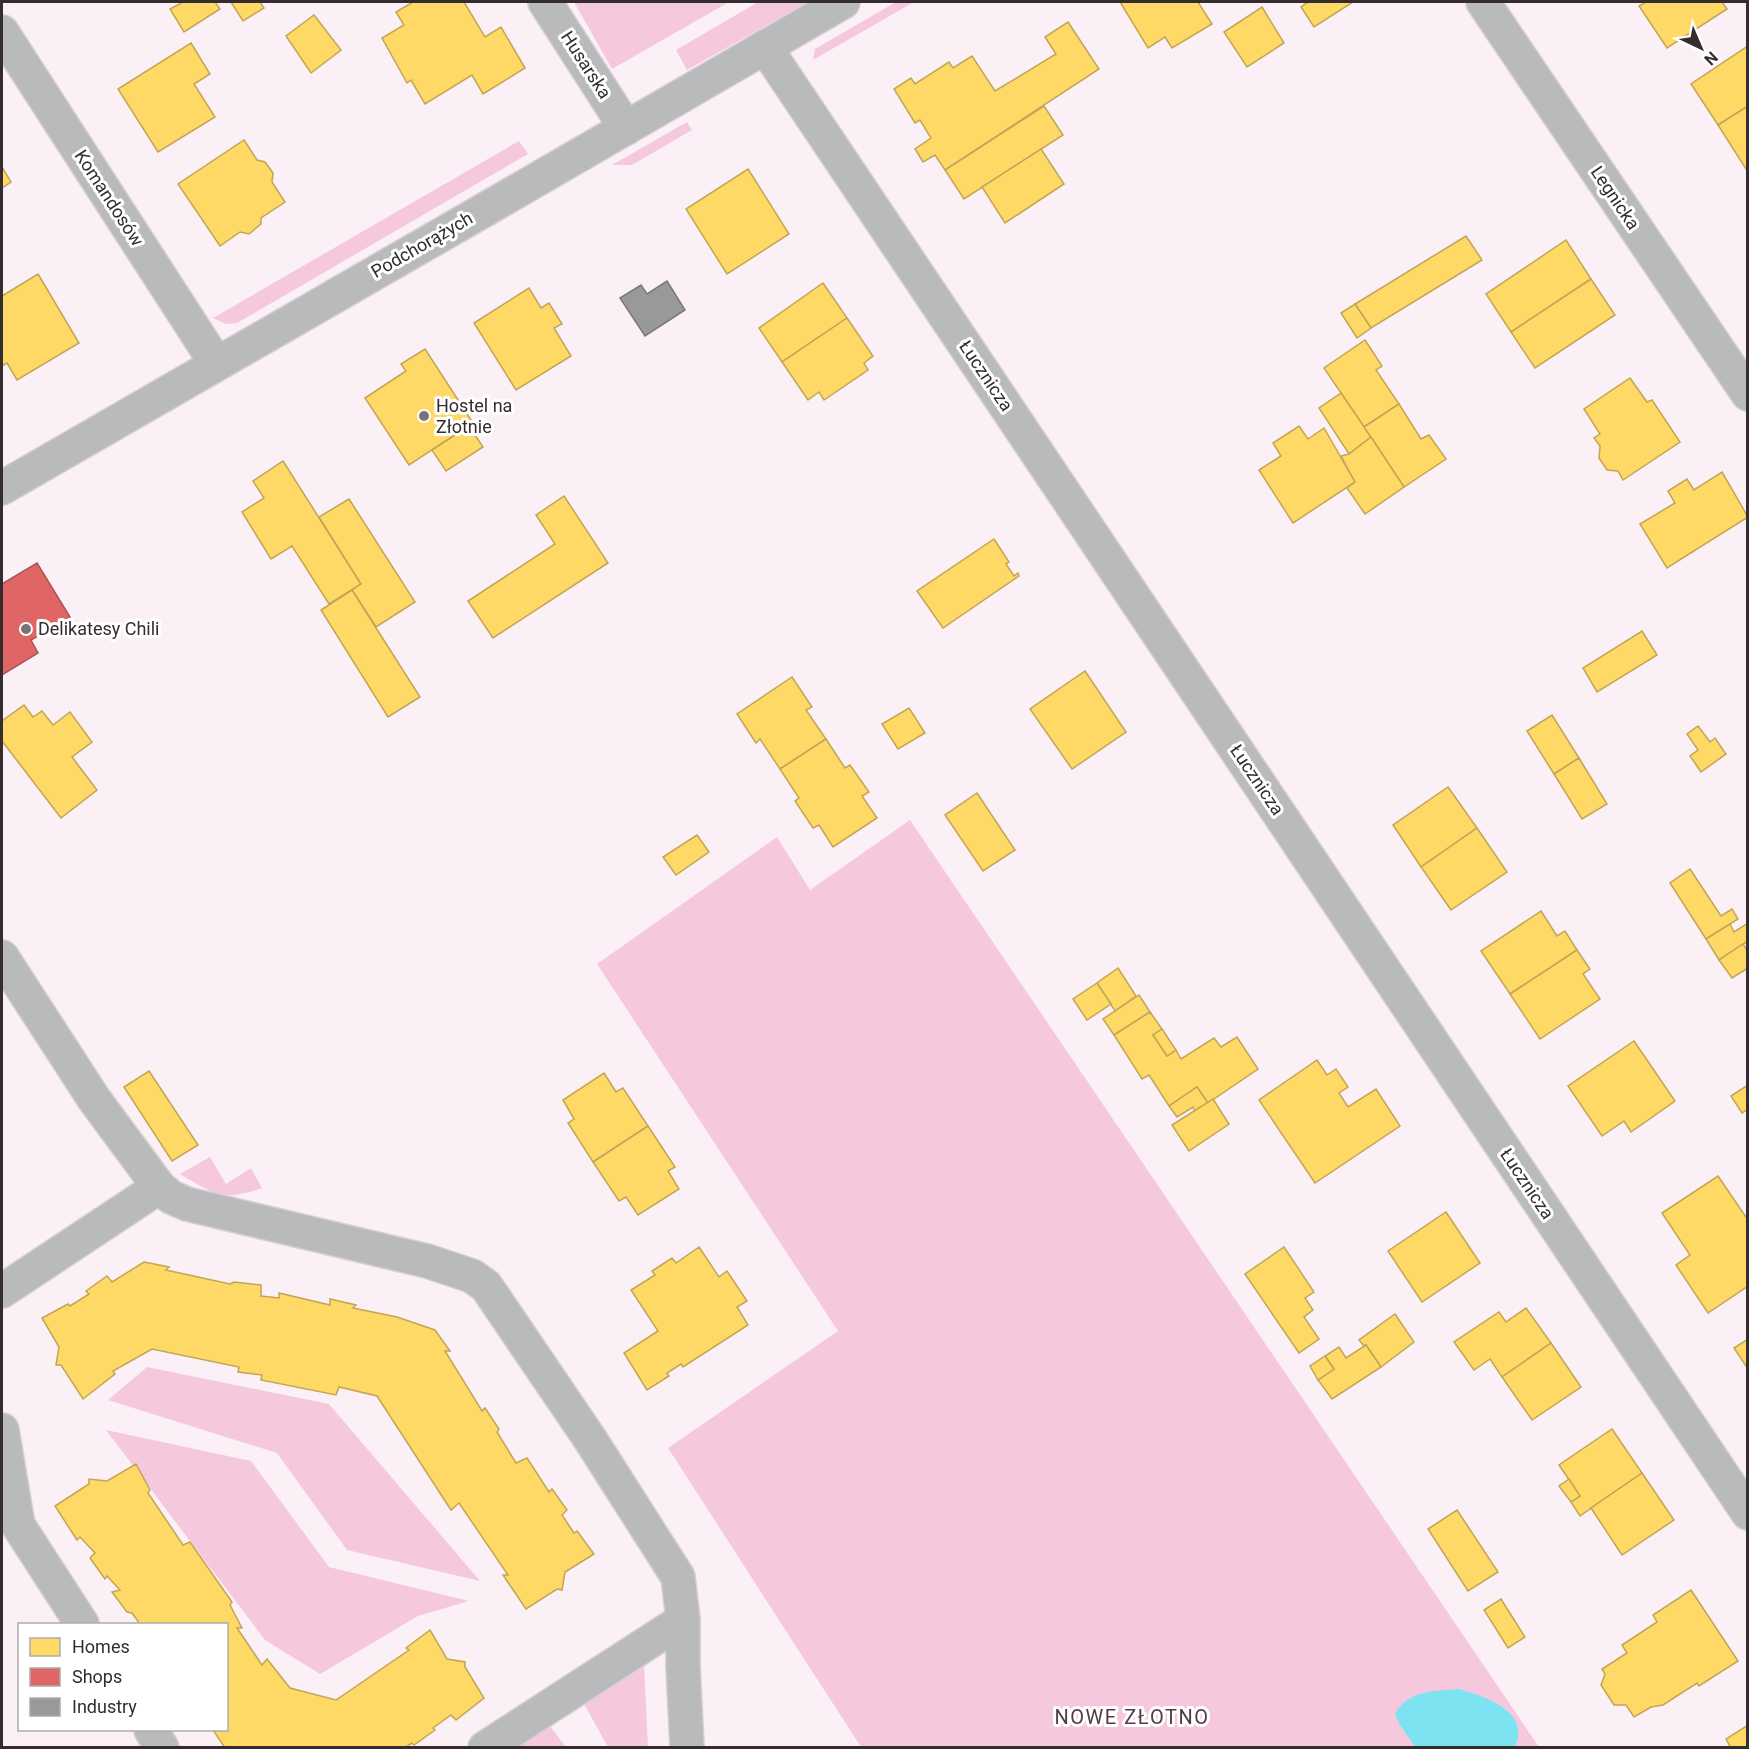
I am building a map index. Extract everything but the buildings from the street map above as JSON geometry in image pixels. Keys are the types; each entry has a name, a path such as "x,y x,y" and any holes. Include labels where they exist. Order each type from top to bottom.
{"street":[{"name":"Husarska","path":"545,2 626,129"},
{"name":"Podchorążych","path":"2,488 843,2"},
{"name":"Legnicka","path":"1483,2 1748,394"},
{"name":"Komandosów","path":"2,32 216,363"},
{"name":"Łucznicza","path":"765,47 1748,1513"},
{"path":"2,957 94,1099 159,1187 171,1197 187,1204 427,1261 472,1276 486,1286 590,1439 678,1577 683,1620 687,1748"},
{"path":"2,1291 159,1187"},
{"path":"2,1430 18,1525 81,1623"},
{"path":"485,1748 683,1620"},
{"path":"152,1731 162,1748"}],"shaded area":[{"path":"574,2 729,2 612,69"},
{"path":"758,2 808,2 687,70 676,50"},
{"path":"896,2 914,2 813,60 815,49"},
{"path":"687,122 692,130 632,165 612,165"},
{"path":"519,141 528,154 237,323 226,324 213,318"},
{"path":"910,820 1539,1747 861,1747 668,1448 838,1331 597,964 777,837 810,890"},
{"path":"210,1157 226,1184 251,1168 262,1188 238,1195 219,1194 180,1174"},
{"path":"147,1367 329,1404 480,1581 347,1550 277,1453 108,1400"},
{"path":"106,1430 251,1461 329,1567 469,1601 418,1616 320,1674 265,1640"},
{"path":"644,1665 648,1747 608,1747 583,1702"},
{"path":"550,1726 566,1747 516,1748"}],"water":[{"path":"1459,1689 1493,1701 1511,1715 1517,1724 1518,1735 1515,1747 1415,1747 1395,1714 1400,1706 1423,1693"}],"place":[{"name":"Hostel na Złotnie","path":"424,416"},
{"name":"Delikatesy Chili","path":"26,629"}],"district":[{"name":"NOWE ZŁOTNO","path":"1132,1717"}]}
